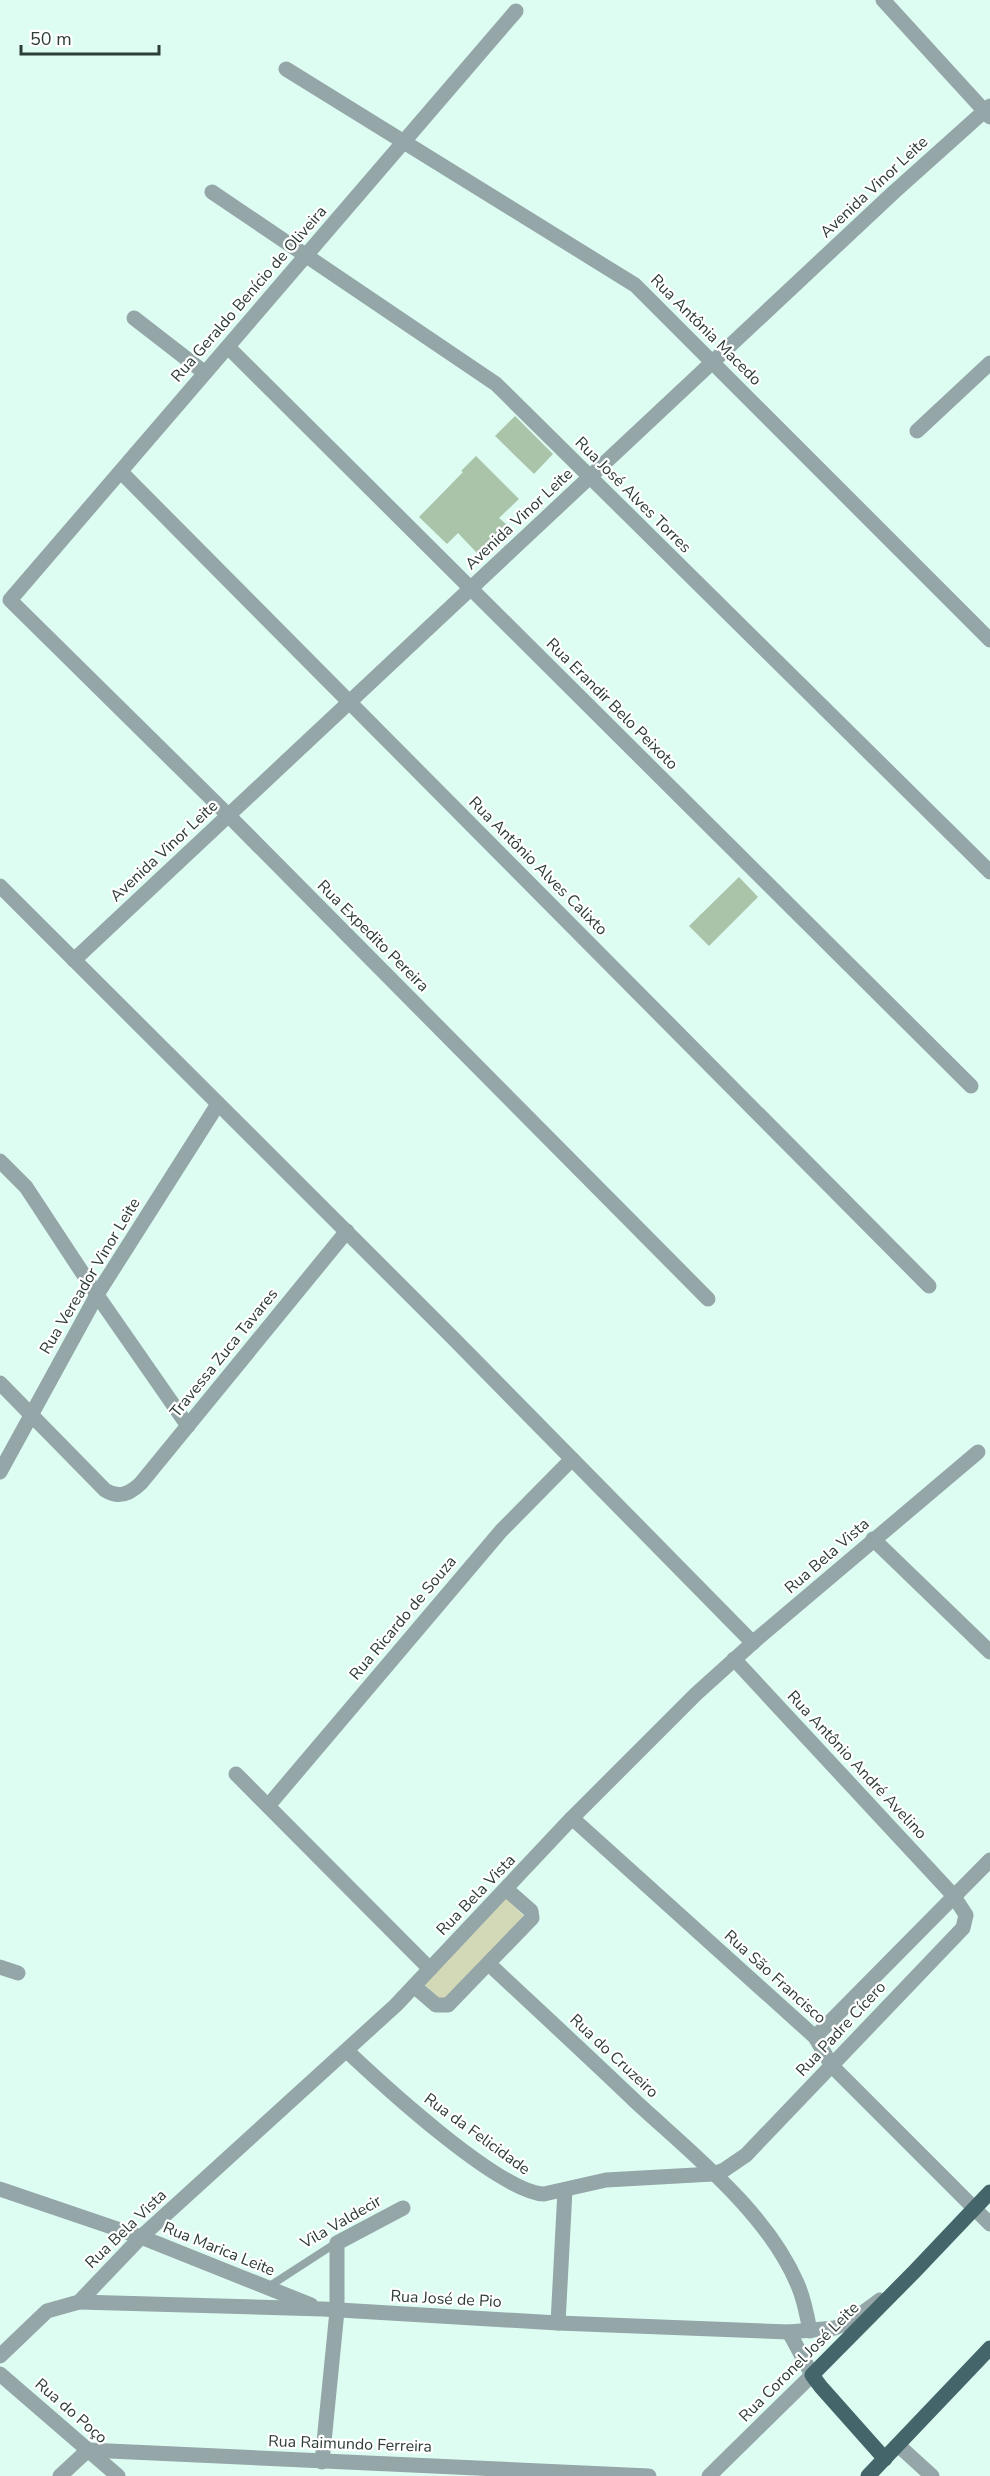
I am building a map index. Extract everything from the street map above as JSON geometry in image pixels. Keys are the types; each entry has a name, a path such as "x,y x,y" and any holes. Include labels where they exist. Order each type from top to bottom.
{"main road":[{"name":"Rua Coronel José Leite","path":"812,2375 990,2192"},
{"path":"868,2476 990,2348"},
{"path":"812,2375 820,2388 885,2459"}],"street":[{"path":"883,0 988,111"},
{"name":"Rua Geraldo Benício de Oliveira","path":"10,600 516,12"},
{"name":"Rua Antônia Macedo","path":"286,69 635,285 990,640"},
{"name":"Avenida Vinor Leite","path":"74,960 713,362 988,111"},
{"name":"Rua José Alves Torres","path":"212,192 496,384 990,872"},
{"path":"134,318 206,373"},
{"name":"Rua Erandir Belo Peixoto","path":"228,347 971,1086"},
{"path":"917,431 990,363"},
{"name":"Rua Antônio Alves Calixto","path":"121,472 929,1286"},
{"name":"Rua Expedito Pereira","path":"10,600 228,815 708,1299"},
{"path":"0,886 346,1231 753,1643"},
{"name":"Rua Vereador Vinor Leite","path":"0,1472 97,1295 218,1104"},
{"path":"0,1161 26,1187 97,1295 188,1426"},
{"name":"Travessa Zuca Tavares","path":"32,1413 105,1490 115,1495 127,1493 141,1483 346,1231"},
{"path":"0,1383 32,1413"},
{"name":"Rua Bela Vista","path":"79,2302 141,2237 347,2051 414,1986 573,1818 696,1694 873,1539 978,1452"},
{"name":"Rua Ricardo de Souza","path":"268,1806 501,1531 572,1459"},
{"path":"873,1539 990,1652"},
{"name":"Rua Antônio André Avelino","path":"734,1659 953,1895"},
{"path":"236,1774 430,1969"},
{"name":"Rua São Francisco","path":"573,1818 815,2037 832,2066 990,2224"},
{"name":"Rua Padre Cícero","path":"815,2037 990,1860"},
{"path":"414,1986 436,2005 446,2006 489,1964 532,1918 531,1911 506,1889"},
{"name":"Rua Padre Cícero","path":"713,2174 724,2170 746,2155 963,1928 966,1915 953,1895"},
{"name":"Rua do Cruzeiro","path":"489,1964 713,2174 761,2226 788,2265 802,2295 810,2331"},
{"path":"0,1967 18,1972"},
{"name":"Rua da Felicidade","path":"347,2051 403,2102 508,2182 534,2194 565,2190 606,2180 713,2174"},
{"name":"Rua Marica Leite","path":"0,2188 141,2237 329,2310"},
{"path":"558,2323 565,2190"},
{"name":"Vila Valdecir","path":"337,2243 403,2208"},
{"path":"322,2462 329,2310 337,2243"},
{"name":"Rua Coronel José Leite","path":"810,2331 826,2330 848,2323 914,2272"},
{"path":"0,2355 47,2311 79,2302"},
{"name":"Rua José de Pio","path":"79,2302 329,2310 558,2323 810,2331"},
{"path":"789,2332 812,2375"},
{"name":"Rua do Poço","path":"0,2374 118,2476"},
{"name":"Rua Coronel José Leite","path":"710,2476 812,2375"},
{"path":"898,2445 932,2476"},
{"path":"60,2476 88,2450"},
{"name":"Rua Raimundo Ferreira","path":"88,2450 475,2472 649,2476"}],"lane":[{"name":"Vila Valdecir","path":"268,2287 337,2243"}],"green space":[{"path":"505,1897 524,1916 445,1999 438,1998 424,1984"}],"building":[{"path":"515,416 553,454 534,474 495,436"},
{"path":"476,456 519,499 499,518 506,524 477,553 458,533 447,544 419,517"},
{"path":"739,877 758,897 709,946 689,926"}]}
